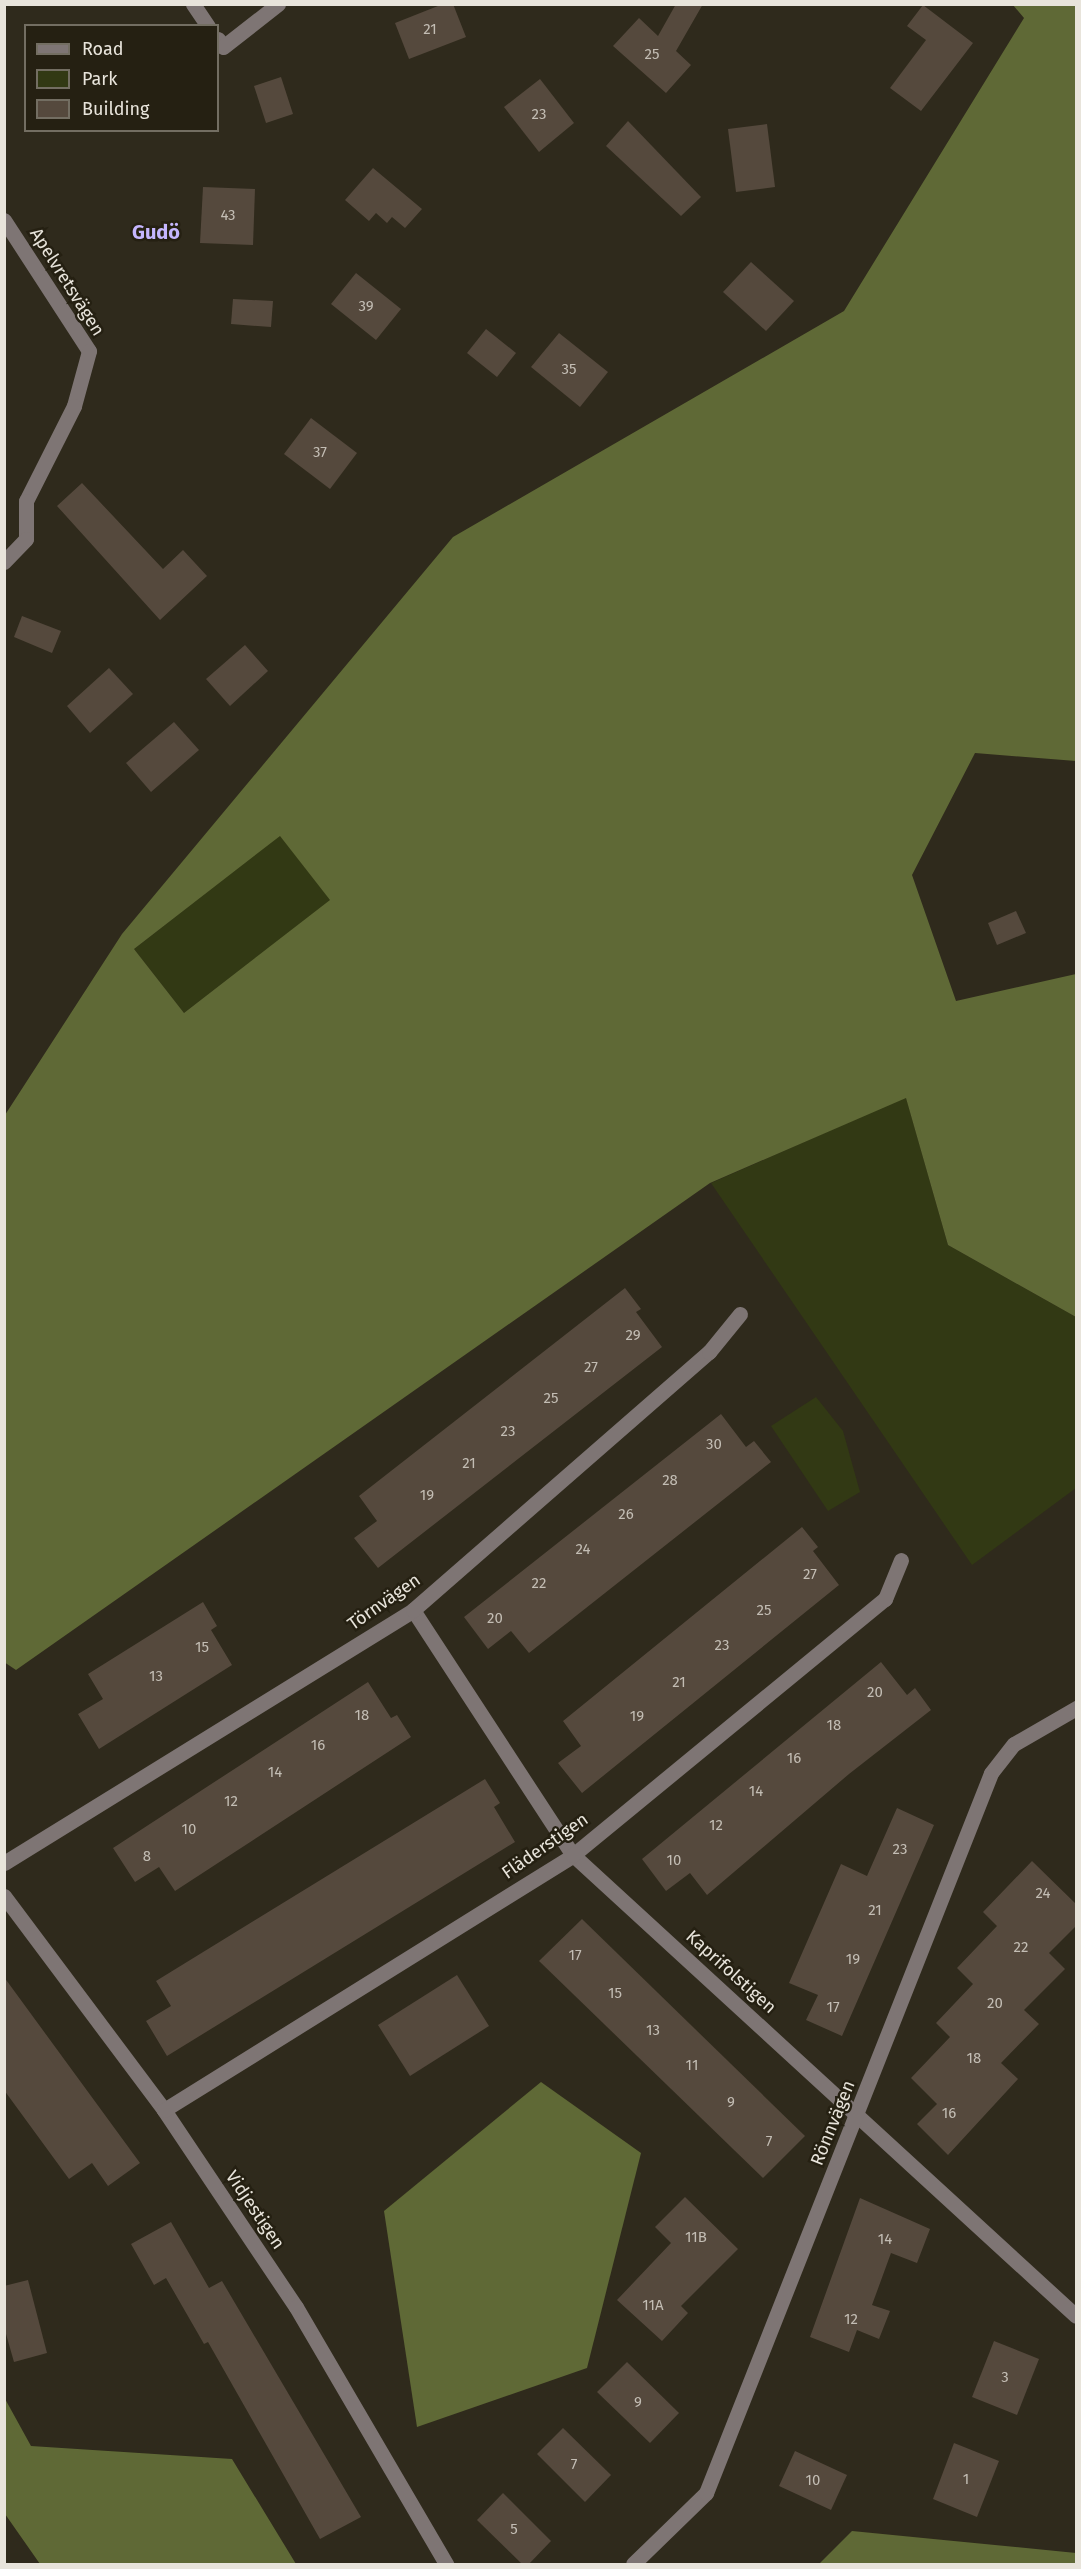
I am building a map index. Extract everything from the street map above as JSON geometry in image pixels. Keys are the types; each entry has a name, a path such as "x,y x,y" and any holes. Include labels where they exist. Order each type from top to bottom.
{"street":[{"path":"193,4 207,24"},
{"path":"219,40 224,47 278,4"},
{"name":"Apelvretsvägen","path":"4,220 89,351 74,406 26,501 26,538 4,562"},
{"name":"Törnvägen","path":"4,1863 413,1610 709,1352 740,1314"},
{"name":"Fläderstigen","path":"164,2110 573,1855 885,1599 901,1560"},
{"name":"Kaprifolstigen","path":"413,1610 573,1855 1077,2316"},
{"name":"Rönnvägen","path":"633,2565 706,2493 858,2114 991,1773 1014,1744 1077,1708"},
{"name":"Vidjestigen","path":"4,1896 164,2110 296,2307 446,2565"}],"green space":[{"path":"1013,5 1076,5 1076,761 975,753 912,875 956,1001 1076,974 1076,1317 948,1245 906,1098 710,1183 16,1670 4,1662 5,1115 122,934 453,537 844,311 1024,18","holes":["280,836 330,900 184,1013 134,949"]},
{"path":"280,835 331,900 184,1013 134,949"},
{"path":"906,1097 948,1245 1076,1317 1076,1488 972,1565 711,1183"},
{"path":"816,1397 843,1431 860,1492 828,1511 771,1426"},
{"path":"541,2082 641,2153 587,2368 417,2427 384,2211"},
{"path":"4,2397 31,2446 232,2459 296,2564 40,2564 5,2514"},
{"path":"852,2531 1076,2553 1076,2564 819,2564"}],"building":[{"path":"443,4 453,4 466,37 409,59 395,23"},
{"path":"676,4 703,4 676,51 691,65 666,93 613,46 639,18 658,36"},
{"path":"923,5 973,43 921,111 890,88 926,40 907,26"},
{"path":"281,77 293,114 266,123 254,86"},
{"path":"540,79 574,123 539,152 504,107"},
{"path":"628,121 701,197 681,216 606,146"},
{"path":"767,124 775,187 736,192 728,129"},
{"path":"373,168 422,209 405,228 392,217 387,223 376,213 369,221 345,200"},
{"path":"203,187 255,189 253,245 200,243"},
{"path":"751,262 794,301 766,331 723,292"},
{"path":"356,273 401,309 376,340 331,304"},
{"path":"233,299 273,301 271,327 231,324"},
{"path":"486,329 516,353 497,377 467,353"},
{"path":"559,333 608,372 580,407 531,367"},
{"path":"311,418 357,453 330,489 284,454"},
{"path":"82,483 163,569 183,550 207,576 160,620 57,506"},
{"path":"22,616 61,631 52,653 14,637"},
{"path":"245,645 268,671 230,706 206,679"},
{"path":"109,668 133,694 90,733 67,706"},
{"path":"174,722 199,750 151,792 126,763"},
{"path":"1016,911 1026,933 997,945 988,923"},
{"path":"625,1288 641,1309 636,1312 662,1347 378,1568 354,1538 377,1521 359,1496"},
{"path":"721,1414 746,1447 754,1441 771,1462 529,1653 511,1631 488,1649 464,1617"},
{"path":"802,1527 818,1547 813,1551 839,1585 582,1793 558,1763 581,1746 563,1721"},
{"path":"203,1602 217,1626 211,1630 232,1665 99,1749 78,1714 103,1699 88,1674"},
{"path":"881,1662 907,1695 915,1688 931,1710 849,1774 707,1895 690,1873 666,1891 642,1859"},
{"path":"368,1682 391,1718 397,1715 411,1737 175,1891 159,1867 135,1882 113,1848"},
{"path":"485,1779 500,1803 494,1807 515,1842 167,2056 146,2021 171,2006 156,1981"},
{"path":"897,1808 934,1825 842,2036 806,2020 818,1995 789,1983 841,1864 867,1876"},
{"path":"1032,1861 1077,1905 1077,1925 1049,1953 1065,1969 1024,2010 1039,2024 1001,2063 1018,2079 948,2155 917,2124 937,2104 911,2078 950,2037 936,2023 973,1984 957,1968 997,1926 983,1912"},
{"path":"582,1919 805,2136 763,2178 539,1961"},
{"path":"457,1975 489,2026 410,2076 378,2025"},
{"path":"4,1977 140,2163 108,2186 92,2163 69,2179 4,2090"},
{"path":"685,2197 738,2249 681,2306 688,2313 662,2341 617,2300 671,2243 655,2227"},
{"path":"860,2198 930,2229 917,2263 891,2253 872,2305 890,2311 879,2339 857,2330 849,2352 810,2337"},
{"path":"171,2222 209,2288 222,2281 361,2517 320,2539 208,2342 204,2344 166,2278 154,2285 131,2244"},
{"path":"28,2280 47,2353 14,2362 4,2327 4,2286"},
{"path":"994,2341 1039,2359 1017,2415 972,2397"},
{"path":"627,2362 679,2413 650,2443 597,2392"},
{"path":"563,2428 611,2475 585,2502 537,2454"},
{"path":"954,2443 999,2461 977,2517 933,2499"},
{"path":"795,2451 847,2475 831,2510 779,2486"},
{"path":"503,2493 551,2541 528,2565 523,2565 477,2520"}],"district":[{"name":"Gudö","path":"156,232"}]}
